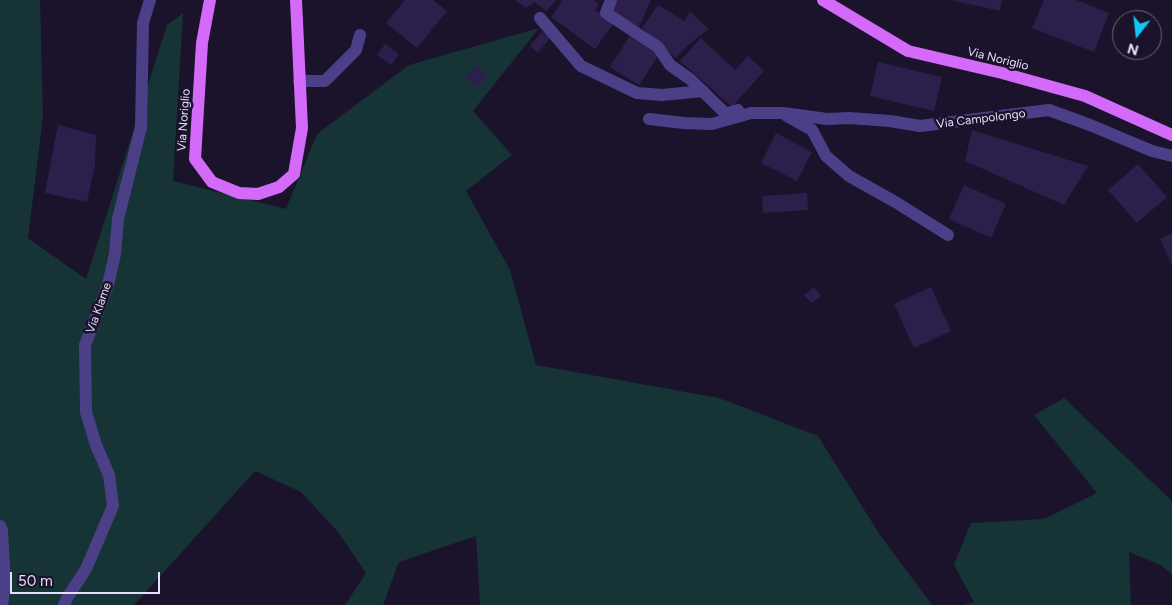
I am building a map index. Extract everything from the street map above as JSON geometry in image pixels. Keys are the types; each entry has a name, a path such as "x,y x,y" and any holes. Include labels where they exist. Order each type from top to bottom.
{"main road":[{"name":"Via Noriglio","path":"210,0 202,43 195,159 212,182 239,193 258,194 279,187 294,174 302,128 296,0"},
{"name":"Via Noriglio","path":"823,0 908,51 1002,73 1086,96 1172,135"}],"street":[{"name":"Via Klame","path":"64,605 86,569 113,506 109,475 96,446 86,412 85,345 108,285 115,254 118,220 141,127 143,23 150,0"},
{"name":"Via Campolongo","path":"611,0 606,13 658,47 670,65 690,79 726,114 740,110 750,113"},
{"path":"540,18 581,66 637,93 662,95 703,91"},
{"path":"299,81 325,81 356,50 360,35"},
{"name":"Via Campolongo","path":"649,119 712,124 750,113 783,113 827,118 890,121 920,126 1049,110 1152,151 1172,156"},
{"path":"783,113 812,130 826,156 849,176 897,202 948,235"},
{"path":"0,526 2,530 5,584 2,605"}],"green space":[{"path":"0,0 40,0 43,117 28,238 86,279 167,25 183,13 173,181 286,209 317,134 409,65 539,28 473,111 512,155 466,191 510,270 536,365 719,398 818,436 880,535 932,605 480,605 476,536 399,562 383,605 345,605 366,573 338,532 301,492 255,471 134,605 0,605"},
{"path":"1064,398 1172,501 1172,574 1160,565 1129,552 1131,605 964,605 974,602 954,565 971,523 1044,519 1097,493 1034,415"}],"building":[{"path":"405,0 433,0 447,11 417,48 386,23"},
{"path":"515,0 557,0 546,11 535,2 526,8"},
{"path":"563,0 594,0 599,4 595,10 614,23 595,49 551,17"},
{"path":"615,0 651,0 639,27 609,13"},
{"path":"950,0 1002,0 1000,11"},
{"path":"1044,0 1076,0 1109,13 1094,52 1032,28"},
{"path":"658,5 684,21 690,12 709,29 688,45 676,58 651,39 652,37 642,28"},
{"path":"542,32 550,38 538,53 530,46"},
{"path":"631,34 661,52 639,85 610,67"},
{"path":"701,38 735,70 748,56 764,71 732,107 680,61"},
{"path":"385,44 399,54 391,65 377,55"},
{"path":"878,62 942,77 934,111 870,96"},
{"path":"476,66 488,76 477,88 466,77"},
{"path":"58,125 96,135 95,164 87,202 45,193"},
{"path":"972,130 1088,166 1064,205 965,161"},
{"path":"776,133 812,152 797,181 761,163"},
{"path":"1138,164 1167,197 1137,223 1108,190"},
{"path":"964,185 1006,204 991,238 949,219"},
{"path":"807,193 808,210 763,213 762,196"},
{"path":"1172,233 1172,265 1160,239"},
{"path":"814,287 821,296 811,303 804,295"},
{"path":"931,287 951,331 914,348 894,304"}]}
